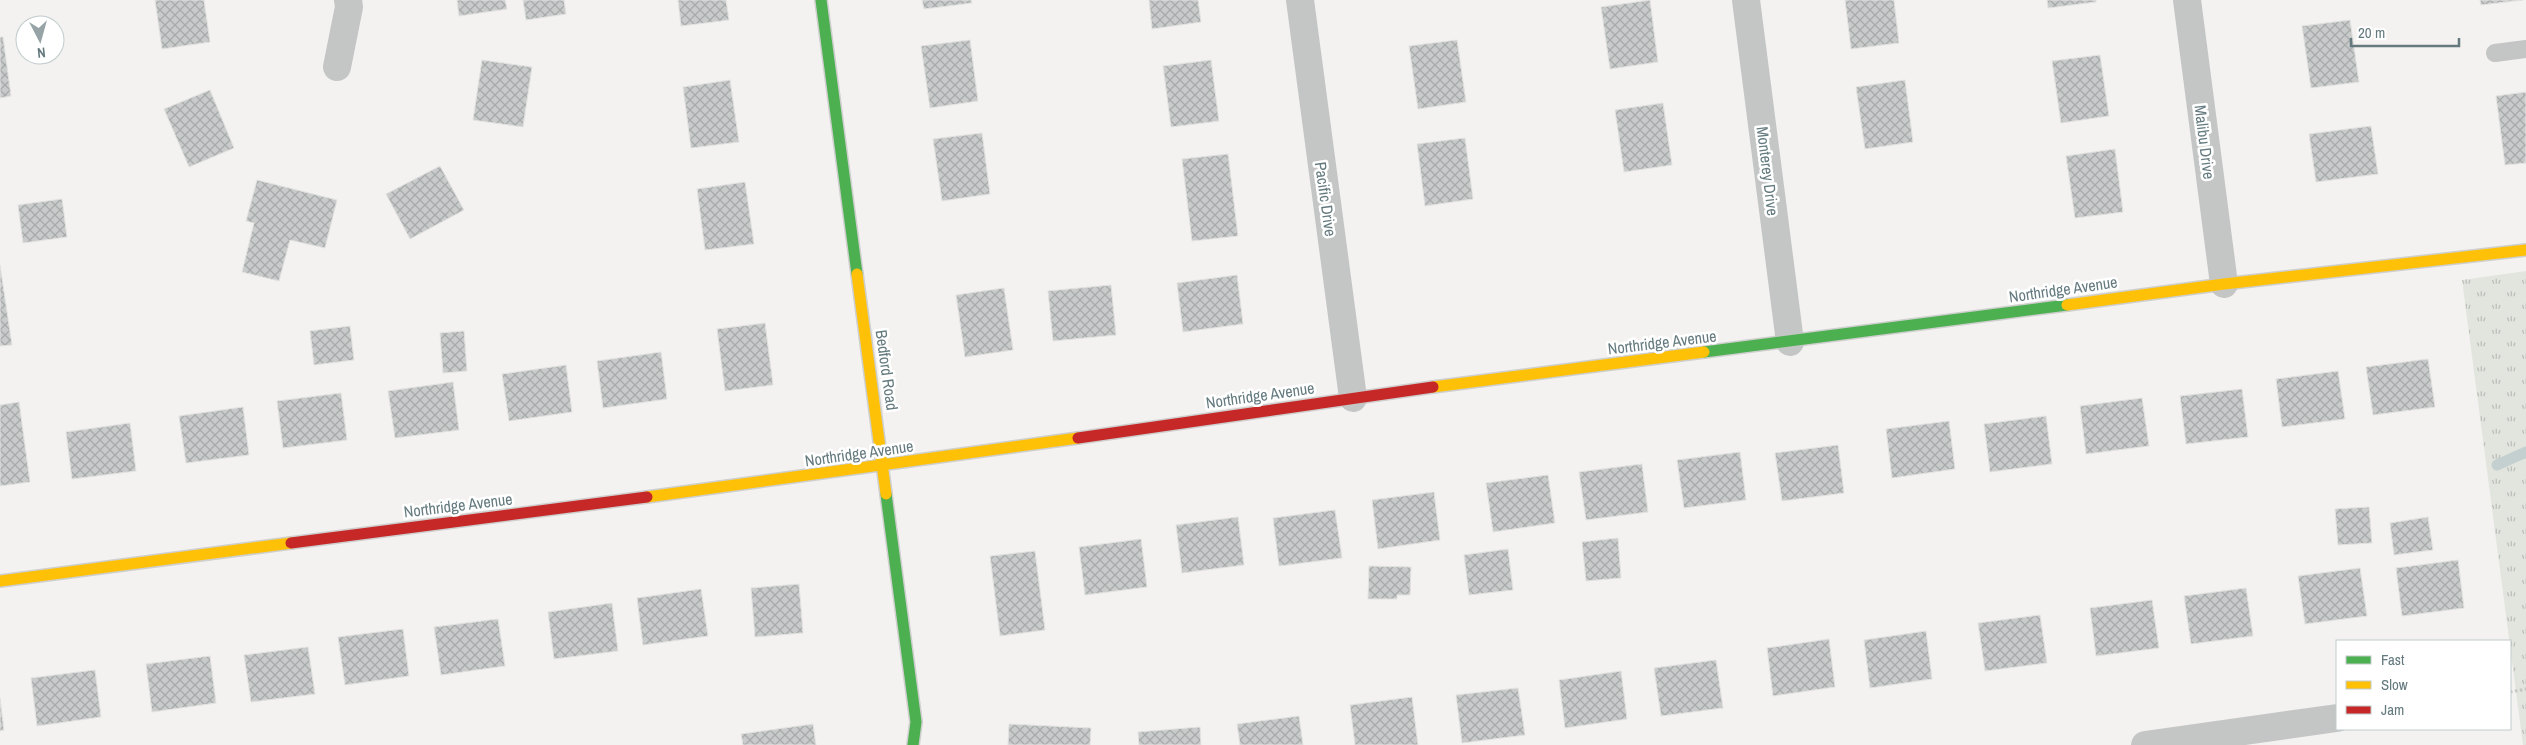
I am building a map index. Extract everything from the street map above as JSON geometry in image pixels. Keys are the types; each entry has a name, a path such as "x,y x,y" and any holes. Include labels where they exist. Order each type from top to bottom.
{"street":[{"path":"337,67 349,7 348,0"},
{"name":"Bedford Road","path":"821,0 884,466 916,722 913,745"},
{"name":"Pacific Drive","path":"1300,0 1353,398"},
{"name":"Monterey Drive","path":"1746,0 1790,342"},
{"name":"Malibu Drive","path":"2187,0 2224,284"},
{"name":"Northridge Avenue","path":"0,581 884,466 1353,398 2224,284 2526,250"},
{"path":"2146,745 2336,718"}],"lane":[{"path":"2495,53 2526,49"}],"path":[{"path":"2511,692 2526,689"}],"green space":[{"path":"2526,271 2526,745 2523,745 2511,654 2511,640 2509,640 2462,280"}],"building":[{"path":"155,0 204,0 210,42 162,49"},
{"path":"457,0 505,0 507,9 459,16"},
{"path":"523,0 564,0 566,14 526,20"},
{"path":"678,0 726,0 729,20 681,26"},
{"path":"922,0 971,0 972,3 924,9"},
{"path":"1149,0 1198,0 1201,22 1152,29"},
{"path":"1650,0 1658,62 1610,69 1601,7"},
{"path":"1845,0 1894,0 1899,43 1851,49"},
{"path":"2047,0 2096,0 2096,2 2048,8"},
{"path":"2480,0 2523,0 2481,5"},
{"path":"2350,20 2359,82 2311,88 2302,26"},
{"path":"0,37 3,37 11,96 0,98"},
{"path":"970,40 978,101 930,108 921,46"},
{"path":"1457,40 1466,102 1418,109 1409,46"},
{"path":"2100,55 2109,116 2061,123 2052,61"},
{"path":"482,60 532,67 523,127 473,120"},
{"path":"1211,60 1219,121 1171,127 1163,66"},
{"path":"730,80 739,142 691,148 683,87"},
{"path":"1905,80 1913,142 1865,149 1856,87"},
{"path":"210,90 234,148 189,167 164,109"},
{"path":"2526,92 2526,163 2505,165 2496,96"},
{"path":"1663,103 1672,165 1624,172 1615,110"},
{"path":"2371,126 2378,174 2316,182 2309,134"},
{"path":"982,133 990,194 942,201 933,139"},
{"path":"1465,138 1473,199 1425,206 1417,144"},
{"path":"2115,149 2123,212 2075,218 2066,156"},
{"path":"1228,154 1238,236 1192,241 1182,159"},
{"path":"440,166 464,210 410,239 386,194"},
{"path":"257,180 337,200 325,248 290,240 279,281 242,272 254,223 246,221"},
{"path":"745,182 754,244 705,250 697,189"},
{"path":"62,199 67,237 23,243 18,205"},
{"path":"0,265 12,345 0,346"},
{"path":"1237,275 1243,324 1183,332 1177,283"},
{"path":"1111,285 1116,335 1053,341 1048,291"},
{"path":"1004,288 1013,350 965,357 956,295"},
{"path":"765,323 773,385 725,391 717,329"},
{"path":"350,326 354,360 314,365 310,331"},
{"path":"464,331 467,371 443,373 440,333"},
{"path":"661,352 667,399 603,408 597,361"},
{"path":"2428,359 2435,407 2373,415 2366,367"},
{"path":"566,365 572,412 509,421 502,374"},
{"path":"2338,371 2345,419 2282,427 2276,379"},
{"path":"453,382 459,430 395,438 388,391"},
{"path":"2242,389 2248,437 2186,444 2180,396"},
{"path":"341,393 347,440 283,448 277,401"},
{"path":"2142,398 2149,446 2086,454 2080,406"},
{"path":"19,402 30,482 0,486 0,405"},
{"path":"243,407 249,455 186,463 179,416"},
{"path":"2046,416 2052,464 1990,472 1984,424"},
{"path":"1949,421 1955,469 1892,478 1886,429"},
{"path":"130,423 136,471 72,479 66,432"},
{"path":"1838,445 1844,493 1782,501 1775,453"},
{"path":"1740,452 1746,500 1684,508 1677,460"},
{"path":"1642,464 1648,512 1586,520 1579,472"},
{"path":"1548,475 1555,523 1493,532 1486,483"},
{"path":"1434,492 1440,540 1378,549 1372,500"},
{"path":"2369,507 2372,543 2338,545 2335,509"},
{"path":"1335,510 1342,558 1279,566 1273,518"},
{"path":"1238,517 1244,565 1182,573 1176,525"},
{"path":"2428,517 2433,550 2394,555 2390,523"},
{"path":"1618,538 1621,578 1586,581 1582,542"},
{"path":"1141,539 1147,587 1085,595 1079,547"},
{"path":"1508,549 1513,590 1469,595 1464,555"},
{"path":"1035,551 1045,630 1000,636 990,556"},
{"path":"2458,560 2464,608 2402,616 2396,568"},
{"path":"1369,566 1411,567 1410,595 1397,595 1397,599 1368,599"},
{"path":"2360,568 2367,616 2305,624 2298,576"},
{"path":"799,584 803,633 755,637 751,588"},
{"path":"2246,588 2253,636 2191,644 2184,596"},
{"path":"701,589 708,636 643,645 637,598"},
{"path":"2152,600 2159,648 2096,656 2090,608"},
{"path":"612,603 618,651 554,659 548,612"},
{"path":"2040,615 2047,663 1985,671 1978,623"},
{"path":"498,619 505,666 441,675 434,627"},
{"path":"403,629 409,676 345,685 338,637"},
{"path":"1926,631 1932,679 1870,688 1864,640"},
{"path":"1829,639 1835,687 1773,696 1767,648"},
{"path":"308,647 315,694 251,702 244,655"},
{"path":"210,656 216,703 152,712 146,664"},
{"path":"1716,660 1723,708 1661,716 1654,668"},
{"path":"95,670 101,717 37,726 31,678"},
{"path":"1621,671 1627,719 1565,728 1559,680"},
{"path":"1518,688 1525,735 1462,743 1456,695"},
{"path":"1412,697 1418,745 1355,745 1350,705"},
{"path":"0,698 4,730 0,731"},
{"path":"1299,716 1303,745 1240,745 1237,724"},
{"path":"813,724 816,745 743,745 741,734"},
{"path":"1009,724 1091,728 1090,745 1008,745"},
{"path":"1200,727 1201,745 1139,745 1138,732"}],"waterway":[{"path":"2497,465 2526,452"}],"traffic: fast":[{"path":"821,0 857,274"},
{"path":"1704,352 2067,305"},
{"path":"886,494 916,722 913,745"}],"traffic: slow":[{"path":"2067,305 2224,284 2526,250"},
{"path":"857,274 886,494"},
{"path":"1433,387 1704,352"},
{"path":"647,497 1078,438"},
{"path":"0,581 291,543"}],"traffic: jam":[{"path":"1078,438 1433,387"},
{"path":"291,543 647,497"}]}
